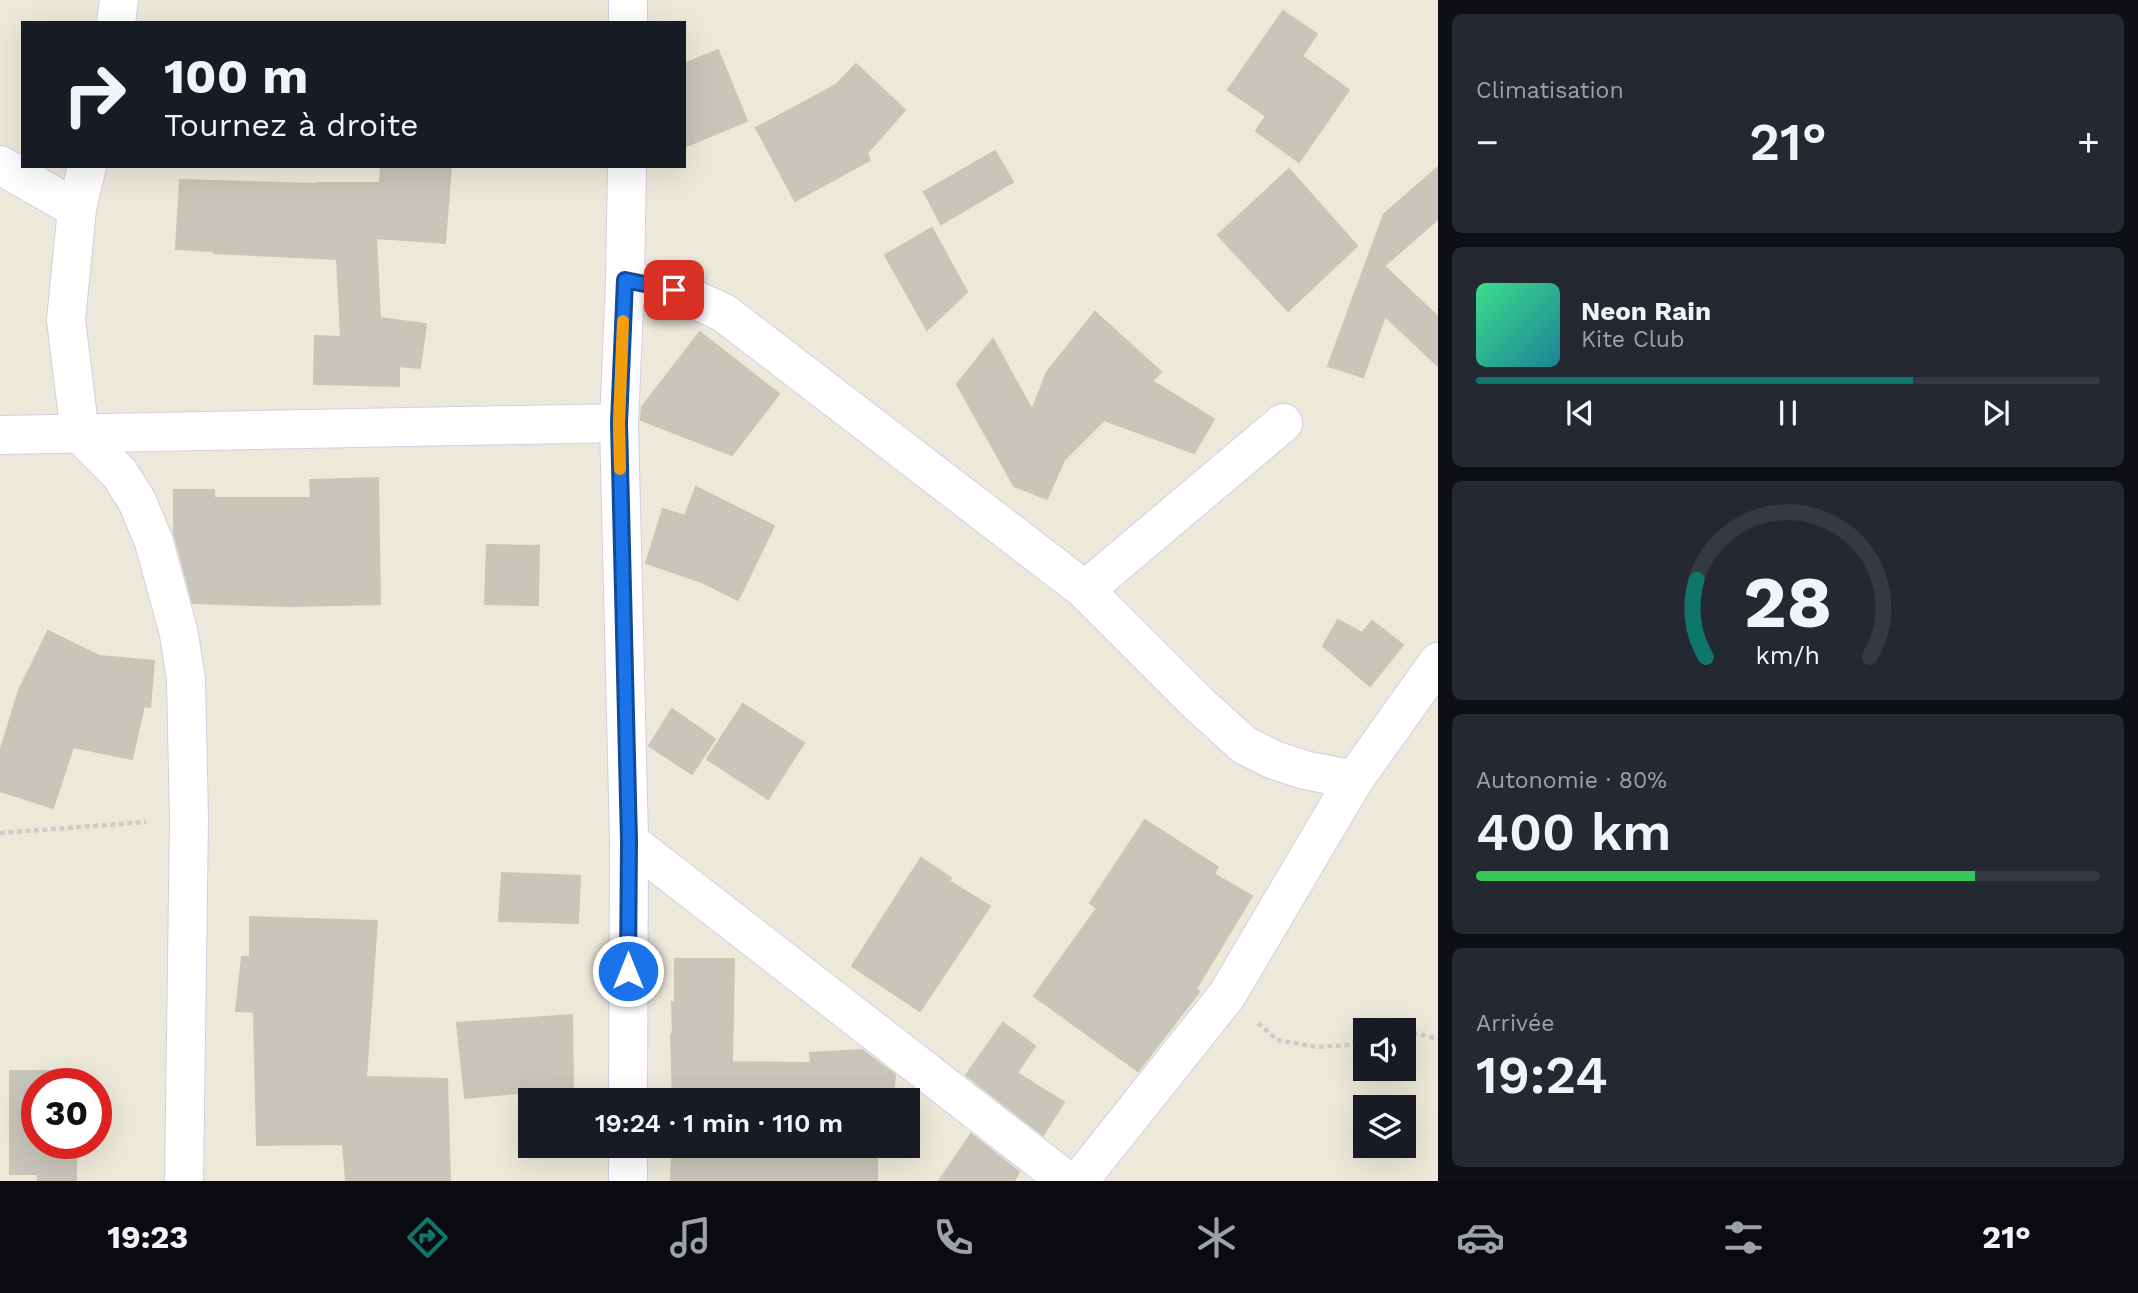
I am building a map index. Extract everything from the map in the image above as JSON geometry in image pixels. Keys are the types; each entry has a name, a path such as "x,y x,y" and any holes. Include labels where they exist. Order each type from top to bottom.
{"street":[{"path":"116,21 119,0"},
{"path":"628,0 628,21"},
{"path":"0,165 77,209"},
{"path":"87,168 77,209 66,320 80,434 120,474 137,500 160,565 179,634 186,680 189,819 184,1181"},
{"path":"626,168 619,423 629,841 628,1088"},
{"path":"625,280 674,290 724,313 1085,590 1199,704 1244,744 1274,760 1295,767 1354,780"},
{"path":"0,435 619,423"},
{"path":"1085,590 1283,423"},
{"path":"1079,1181 1227,995 1354,780 1438,662"},
{"path":"629,841 1067,1181"},
{"path":"628,1158 628,1181"}],"path":[{"path":"0,833 189,819"},
{"path":"1227,995 1276,1040 1317,1047 1353,1043"},
{"path":"1416,1034 1438,1039"}],"building":[{"path":"1283,11 1317,34 1302,56 1349,90 1299,162 1256,131 1266,116 1228,90"},
{"path":"718,50 747,121 686,146 686,63"},
{"path":"856,64 905,110 867,153 870,160 795,201 756,128 836,85"},
{"path":"995,151 1013,182 941,224 924,192"},
{"path":"1438,167 1438,219 1384,266 1438,317 1438,366 1385,316 1363,377 1328,366 1384,214"},
{"path":"381,168 451,168 445,243 376,238 380,318 426,324 420,368 399,366 399,386 314,384 315,336 341,337 337,259 176,249 180,180 380,183"},
{"path":"1289,169 1357,246 1288,311 1218,235"},
{"path":"932,228 967,292 927,330 885,255"},
{"path":"1095,312 1161,372 1152,381 1214,419 1194,453 1104,420 1064,460 1047,499 1014,486 957,384 993,339 1032,410 1047,372"},
{"path":"700,332 779,394 732,455 641,420 642,407"},
{"path":"378,478 380,604 289,606 193,603 174,533 174,490 214,490 214,498 311,498 310,480"},
{"path":"696,487 774,526 738,600 702,582 646,563 663,509 685,516"},
{"path":"487,545 539,546 538,605 485,604"},
{"path":"1338,620 1362,633 1372,621 1403,645 1370,686 1323,646"},
{"path":"48,631 99,656 154,661 150,707 144,706 132,759 73,747 53,808 0,791 0,752 19,690"},
{"path":"743,704 804,743 768,799 707,759"},
{"path":"672,709 715,739 692,774 649,746"},
{"path":"1145,820 1218,867 1214,874 1252,896 1196,989 1199,992 1138,1071 1034,996 1097,908 1090,903"},
{"path":"921,858 951,878 949,881 990,906 920,1011 852,966"},
{"path":"502,873 580,876 578,923 499,921"},
{"path":"250,917 377,921 366,1077 447,1079 450,1181 346,1181 343,1144 257,1145 254,1012 236,1011 242,957 250,957"},
{"path":"675,959 734,959 732,1062 811,1063 810,1053 862,1050 895,1075 894,1088 673,1088 671,1034 672,1002 675,1002"},
{"path":"572,1015 573,1088 518,1088 518,1093 465,1098 457,1023"},
{"path":"1003,1023 1035,1046 1017,1073 1064,1102 1043,1135 966,1075"},
{"path":"10,1071 21,1071 21,1159 76,1159 76,1181 38,1181 38,1174 10,1174"},
{"path":"971,1134 1019,1172 1014,1181 939,1181"},
{"path":"672,1158 877,1158 877,1181 671,1181"}],"slow traffic":[{"path":"620,469 623,321"}],"route":[{"path":"628,971 629,841 619,423 625,280 674,290"}]}
